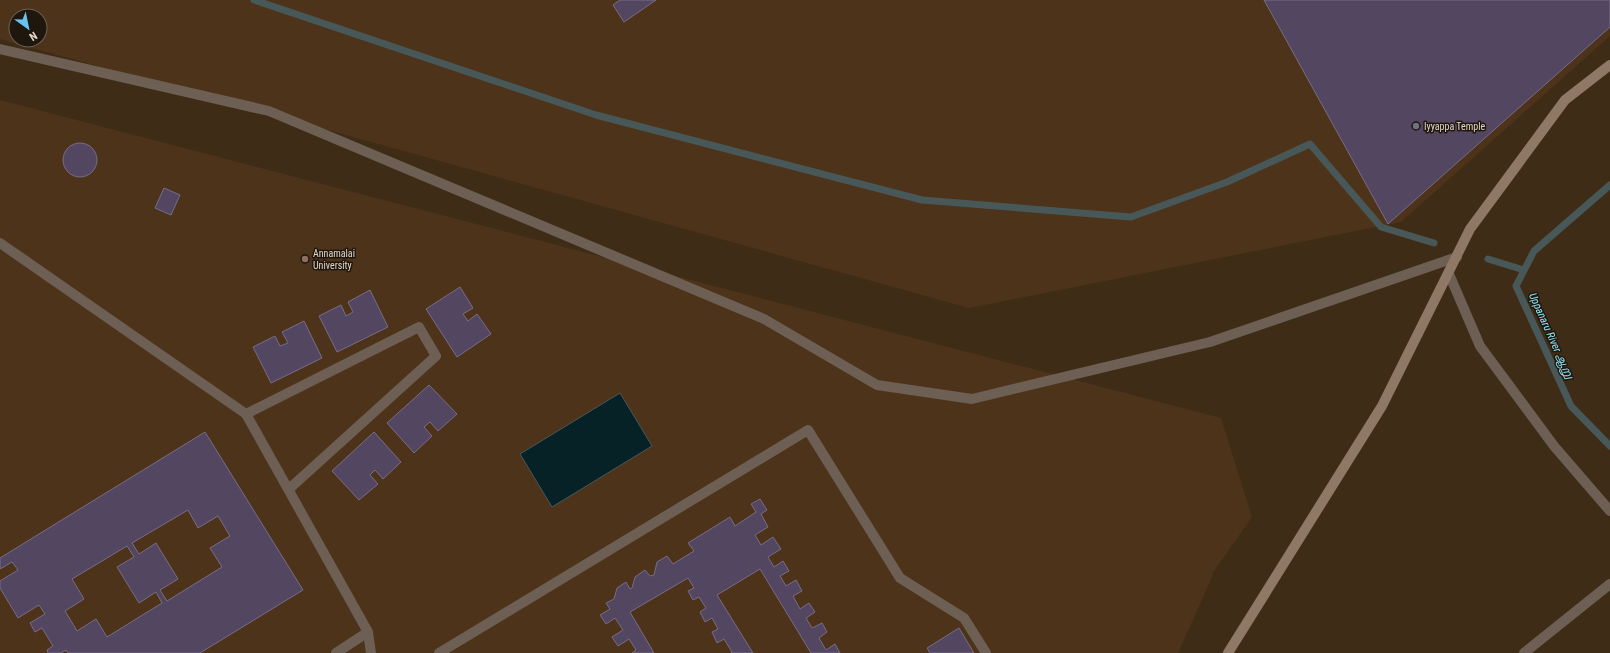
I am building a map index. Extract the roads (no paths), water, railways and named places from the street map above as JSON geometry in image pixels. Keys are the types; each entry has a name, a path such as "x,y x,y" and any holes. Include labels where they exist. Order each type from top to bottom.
{"main road":[{"path":"1228,653 1382,406 1449,274 1470,229 1565,100 1610,65"}],"street":[{"path":"0,48 269,111 764,319 877,385 972,399 1210,342 1457,257"},
{"path":"0,243 246,414 368,632 371,653"},
{"path":"1449,274 1480,346 1554,446 1610,511"},
{"path":"246,414 419,327 436,356 289,489"},
{"path":"439,653 808,430 900,578 964,618 986,653"},
{"path":"1524,653 1610,584"},
{"path":"336,653 368,632"}],"water":[{"path":"620,393 652,446 552,507 520,454"}],"waterway":[{"path":"254,0 596,115 922,200 1131,217 1227,182 1310,144 1381,227 1434,243"},
{"name":"Uppanaru River ஆறு","path":"1610,185 1534,251 1516,286 1571,406 1610,446"},
{"path":"1488,259 1524,270"}],"place":[{"name":"Iyyappa Temple","path":"1416,126"},
{"name":"Annamalai University","path":"305,259"}]}
